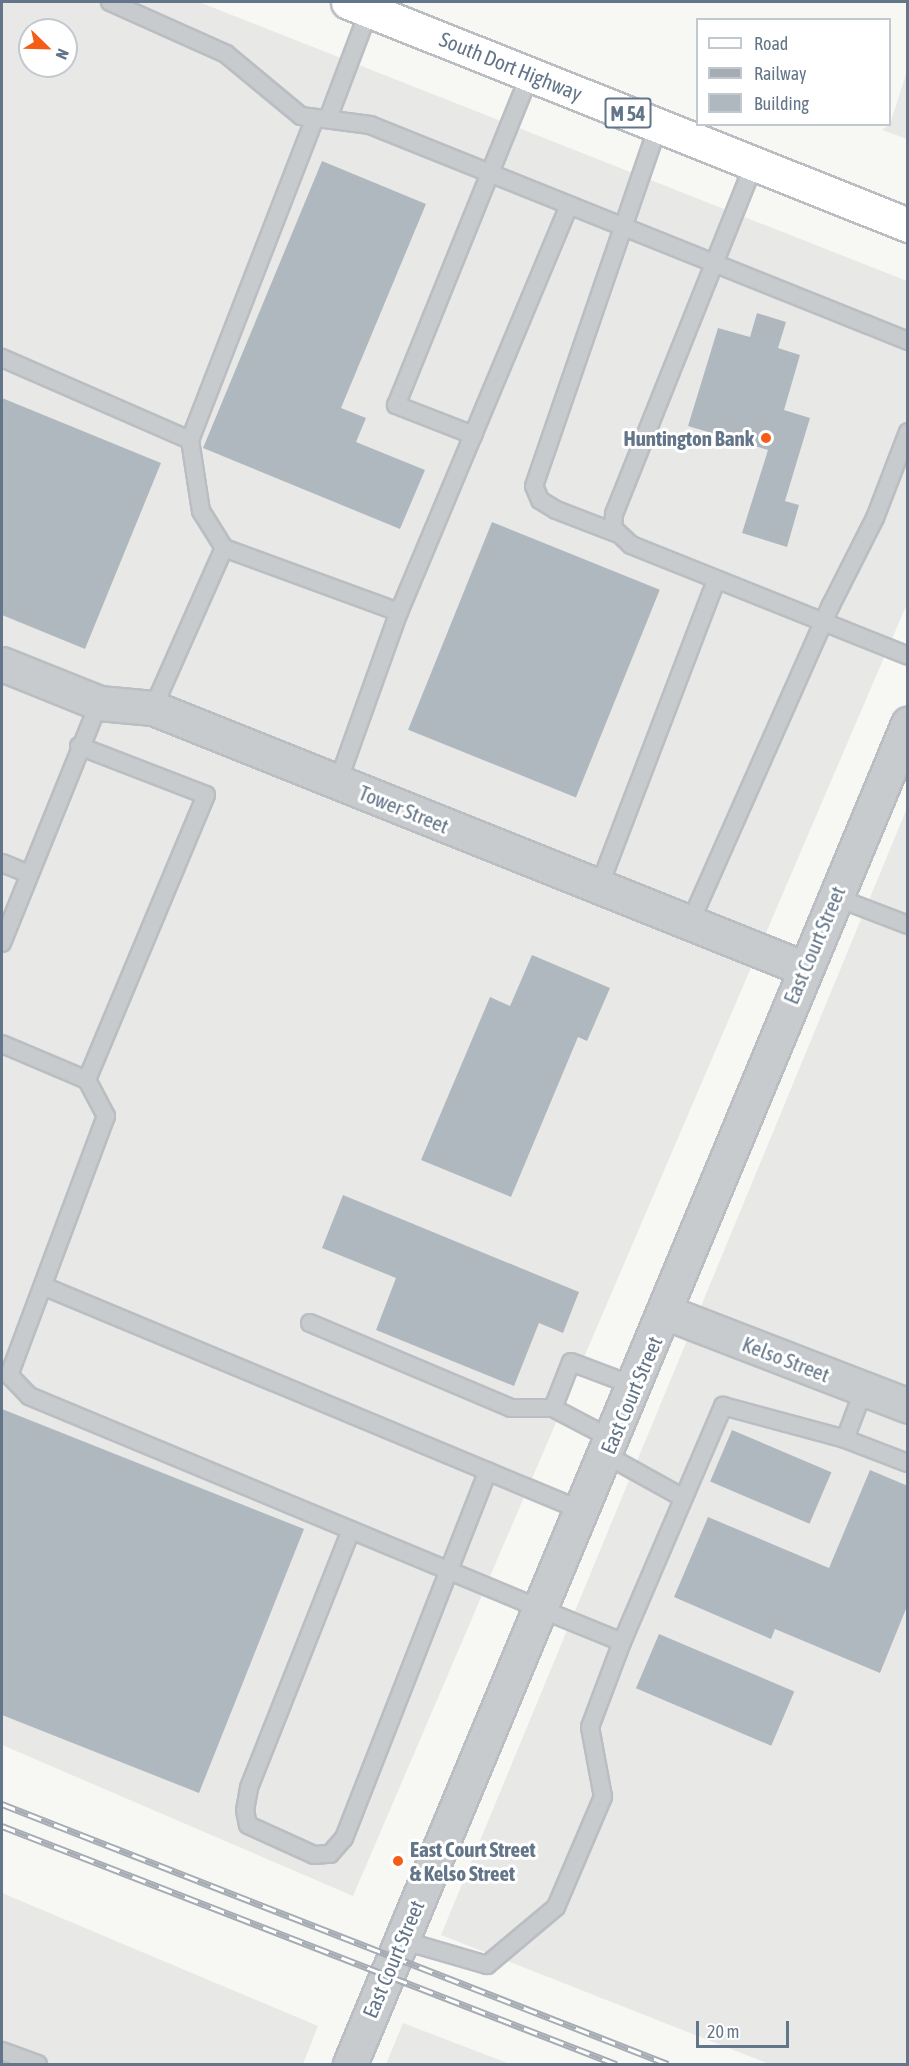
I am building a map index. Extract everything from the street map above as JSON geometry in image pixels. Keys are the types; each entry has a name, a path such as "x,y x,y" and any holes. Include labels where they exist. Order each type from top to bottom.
{"main road":[{"name":"South Dort Highway","path":"359,6 908,225"}],"street":[{"name":"Tower Street","path":"2,664 99,703 153,708 803,968"},
{"name":"East Court Street","path":"350,2064 635,1386 803,968 908,724"},
{"name":"Kelso Street","path":"665,1312 908,1406"}],"lane":[{"path":"110,2 226,54 276,99 322,118 370,125 490,175 624,223 908,341"},
{"path":"359,6 322,118 190,440 201,511 224,548 399,612"},
{"path":"473,435 396,405 530,74"},
{"path":"658,125 534,486 540,500 556,510 616,533 631,545 823,624 908,656"},
{"path":"616,533 614,514 718,261 754,164"},
{"path":"338,782 399,612 569,205"},
{"path":"2,358 190,440"},
{"path":"690,923 823,624 876,518 908,432"},
{"path":"153,708 224,548"},
{"path":"599,887 716,580"},
{"path":"2,943 79,747 99,703"},
{"path":"79,747 206,795 87,1080"},
{"path":"2,863 29,874"},
{"path":"835,897 908,925"},
{"path":"2,1044 87,1080 106,1116 9,1375 29,1396 622,1642"},
{"path":"44,1286 583,1511"},
{"path":"310,1323 512,1408 553,1408 680,1496"},
{"path":"553,1408 571,1362 635,1386"},
{"path":"845,1439 864,1389"},
{"path":"401,1940 488,1965 556,1907 603,1797 590,1727 680,1496 723,1406 845,1439 908,1463"},
{"path":"351,1530 249,1788 246,1810 248,1825 314,1856 330,1854 344,1838 446,1570 488,1471"},
{"path":"2,2051 38,2064"}],"shaded area":[{"path":"2,2 199,2 907,281 907,604 353,1896 2,1745"},
{"path":"907,71 907,139 882,130 891,126"},
{"path":"907,808 907,2064 769,2064 441,1935"},
{"path":"2,1893 318,2026 303,2064 2,2064"},
{"path":"403,2023 510,2064 386,2064"}],"building":[{"path":"322,161 426,204 341,408 366,418 356,442 425,470 400,529 203,448"},
{"name":"Huntington Bank","path":"757,313 786,322 778,348 800,355 784,410 810,418 785,501 799,505 787,547 742,533 768,450 688,426 718,328 750,337"},
{"path":"2,398 161,463 85,649 2,615"},
{"path":"492,522 660,590 576,797 408,730"},
{"path":"532,955 610,988 587,1041 578,1037 511,1197 421,1160 490,997 510,1006"},
{"path":"343,1195 579,1292 563,1333 539,1323 514,1386 376,1330 396,1278 322,1248"},
{"path":"2,1409 304,1529 199,1793 2,1715"},
{"path":"732,1430 831,1472 810,1524 710,1482"},
{"path":"870,1470 908,1486 908,1604 880,1673 775,1629 771,1639 674,1597 708,1517 829,1568"},
{"path":"659,1634 794,1691 771,1746 636,1688"}],"railway":[{"path":"2,1804 668,2064"},
{"path":"2,1826 616,2064"}],"place":[{"name":"Huntington Bank","path":"766,438"},
{"name":"East Court Street & Kelso Street","path":"398,1861"}]}
